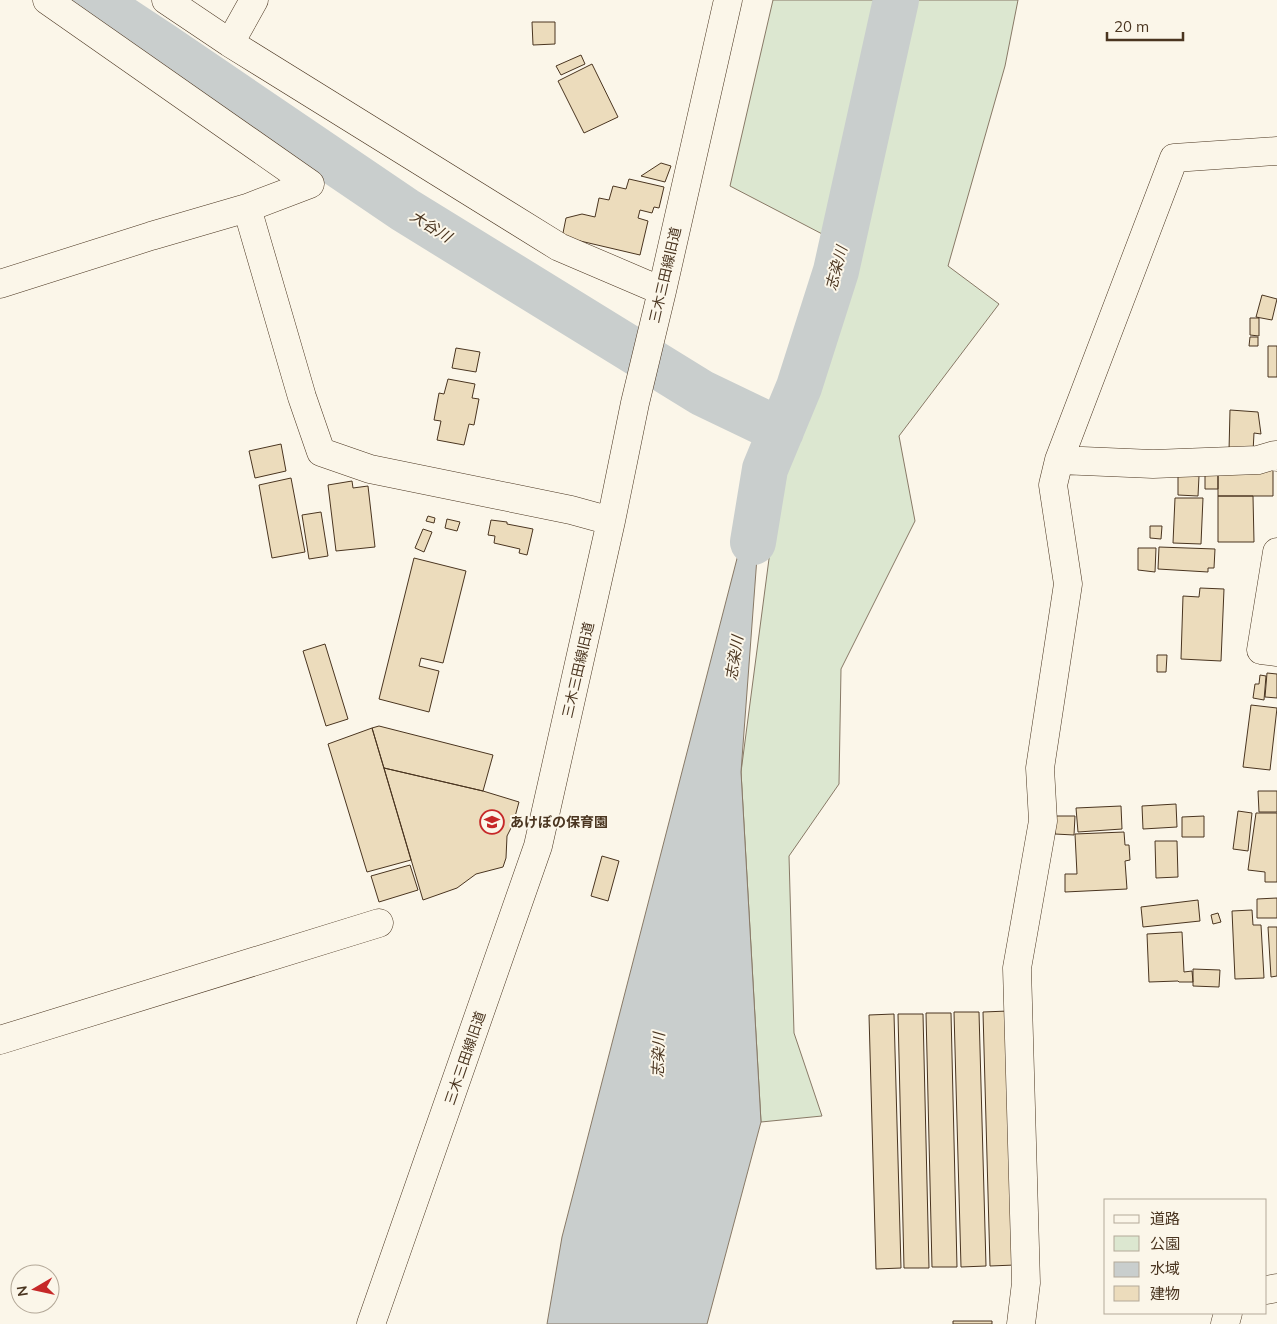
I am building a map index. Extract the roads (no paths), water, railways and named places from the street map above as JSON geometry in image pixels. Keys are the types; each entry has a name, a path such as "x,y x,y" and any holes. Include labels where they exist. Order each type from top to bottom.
{"street":[{"path":"0,284 247,208 310,184 47,0"},
{"path":"166,0 230,42 559,247 662,291"},
{"path":"230,42 254,0"},
{"name":"三木三田線旧道","path":"371,1324 538,846 612,520 634,403 662,291 728,0"},
{"path":"1021,1324 1026,1283 1017,968 1043,821 1040,768 1068,584 1053,485 1059,460 1174,158 1277,151"},
{"path":"247,208 302,398 321,452 370,469 612,520"},
{"path":"1059,460 1153,464 1258,460 1275,455 1277,458"},
{"path":"1277,552 1261,650 1277,652"},
{"path":"0,1040 379,923"}],"water":[{"path":"765,450 741,772 761,1122 707,1324 547,1324 562,1237"}],"waterway":[{"name":"大谷川","path":"94,0 405,210 702,393 781,431"},
{"name":"志染川","path":"753,542 765,469 799,387 836,271 896,0"}],"place":[{"name":"あけぼの保育園","path":"492,822"}]}
